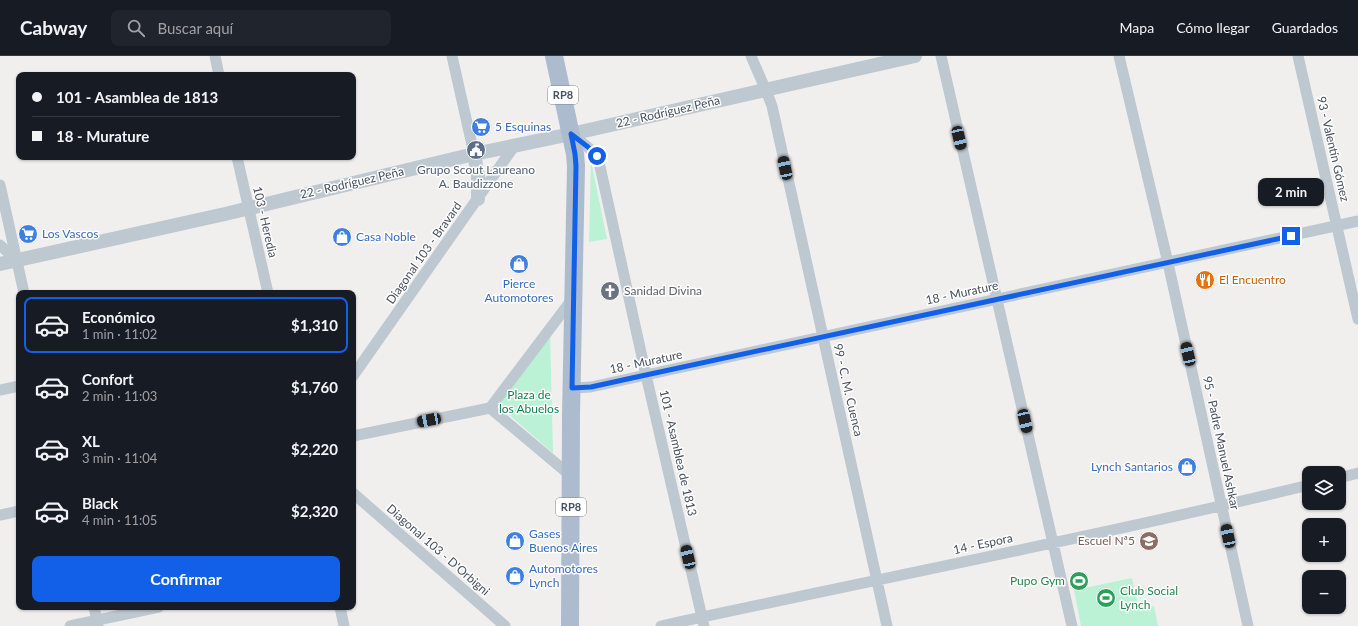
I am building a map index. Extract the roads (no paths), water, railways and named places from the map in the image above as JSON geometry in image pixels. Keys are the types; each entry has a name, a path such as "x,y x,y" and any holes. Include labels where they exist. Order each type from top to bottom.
{"main road":[{"name":"RP8","path":"554,56 571,134 576,166 570,626"}],"street":[{"path":"215,56 218,72"},
{"path":"452,56 474,154 478,176 478,199"},
{"name":"99 - C. M. Cuenca","path":"751,56 772,106 887,626"},
{"name":"22 - Rodríguez Peña","path":"0,264 249,209 474,154 571,134 915,56"},
{"path":"941,56 1072,626"},
{"name":"95 - Padre Manuel Ashkar","path":"1119,56 1168,263 1248,626"},
{"name":"93 - Valentín Gómez","path":"1298,56 1358,319"},
{"name":"101 - Asamblea de 1813","path":"571,134 588,147 597,156 599,162 703,622"},
{"name":"Diagonal 103 - Bravard","path":"356,372 515,145"},
{"name":"103 - Heredia","path":"238,160 267,290"},
{"path":"0,185 23,290"},
{"name":"18 - Murature","path":"572,388 591,387 1358,221"},
{"path":"0,245 17,261"},
{"path":"356,435 490,408 574,296"},
{"path":"0,390 16,387"},
{"path":"490,408 571,476"},
{"path":"1346,476 1358,473"},
{"name":"14 - Espora","path":"661,626 703,622 877,580 1222,506 1302,487"},
{"name":"Diagonal 103 - D'Orbigni","path":"356,496 505,626"},
{"path":"0,515 16,512"},
{"path":"95,610 98,623"},
{"path":"70,626 98,623 148,610"},
{"path":"341,610 344,626"}],"place":[{"name":"5 Esquinas","path":"481,127"},
{"name":"Grupo Scout Laureano A. Baudizzone","path":"476,150"},
{"name":"Los Vascos","path":"28,234"},
{"name":"Casa Noble","path":"342,237"},
{"name":"Pierce Automotores","path":"519,264"},
{"name":"El Encuentro","path":"1205,280"},
{"name":"Sanidad Divina","path":"610,291"},
{"name":"Lynch Santarios","path":"1187,467"},
{"name":"Gases Buenos Aires","path":"515,541"},
{"name":"Escuel Nª5","path":"1149,541"},
{"name":"Automotores Lynch","path":"515,576"},
{"name":"Pupo Gym","path":"1079,581"},
{"name":"Club Social Lynch","path":"1106,598"}],"park label":[{"name":"Plaza de los Abuelos","path":"529,402"}]}
